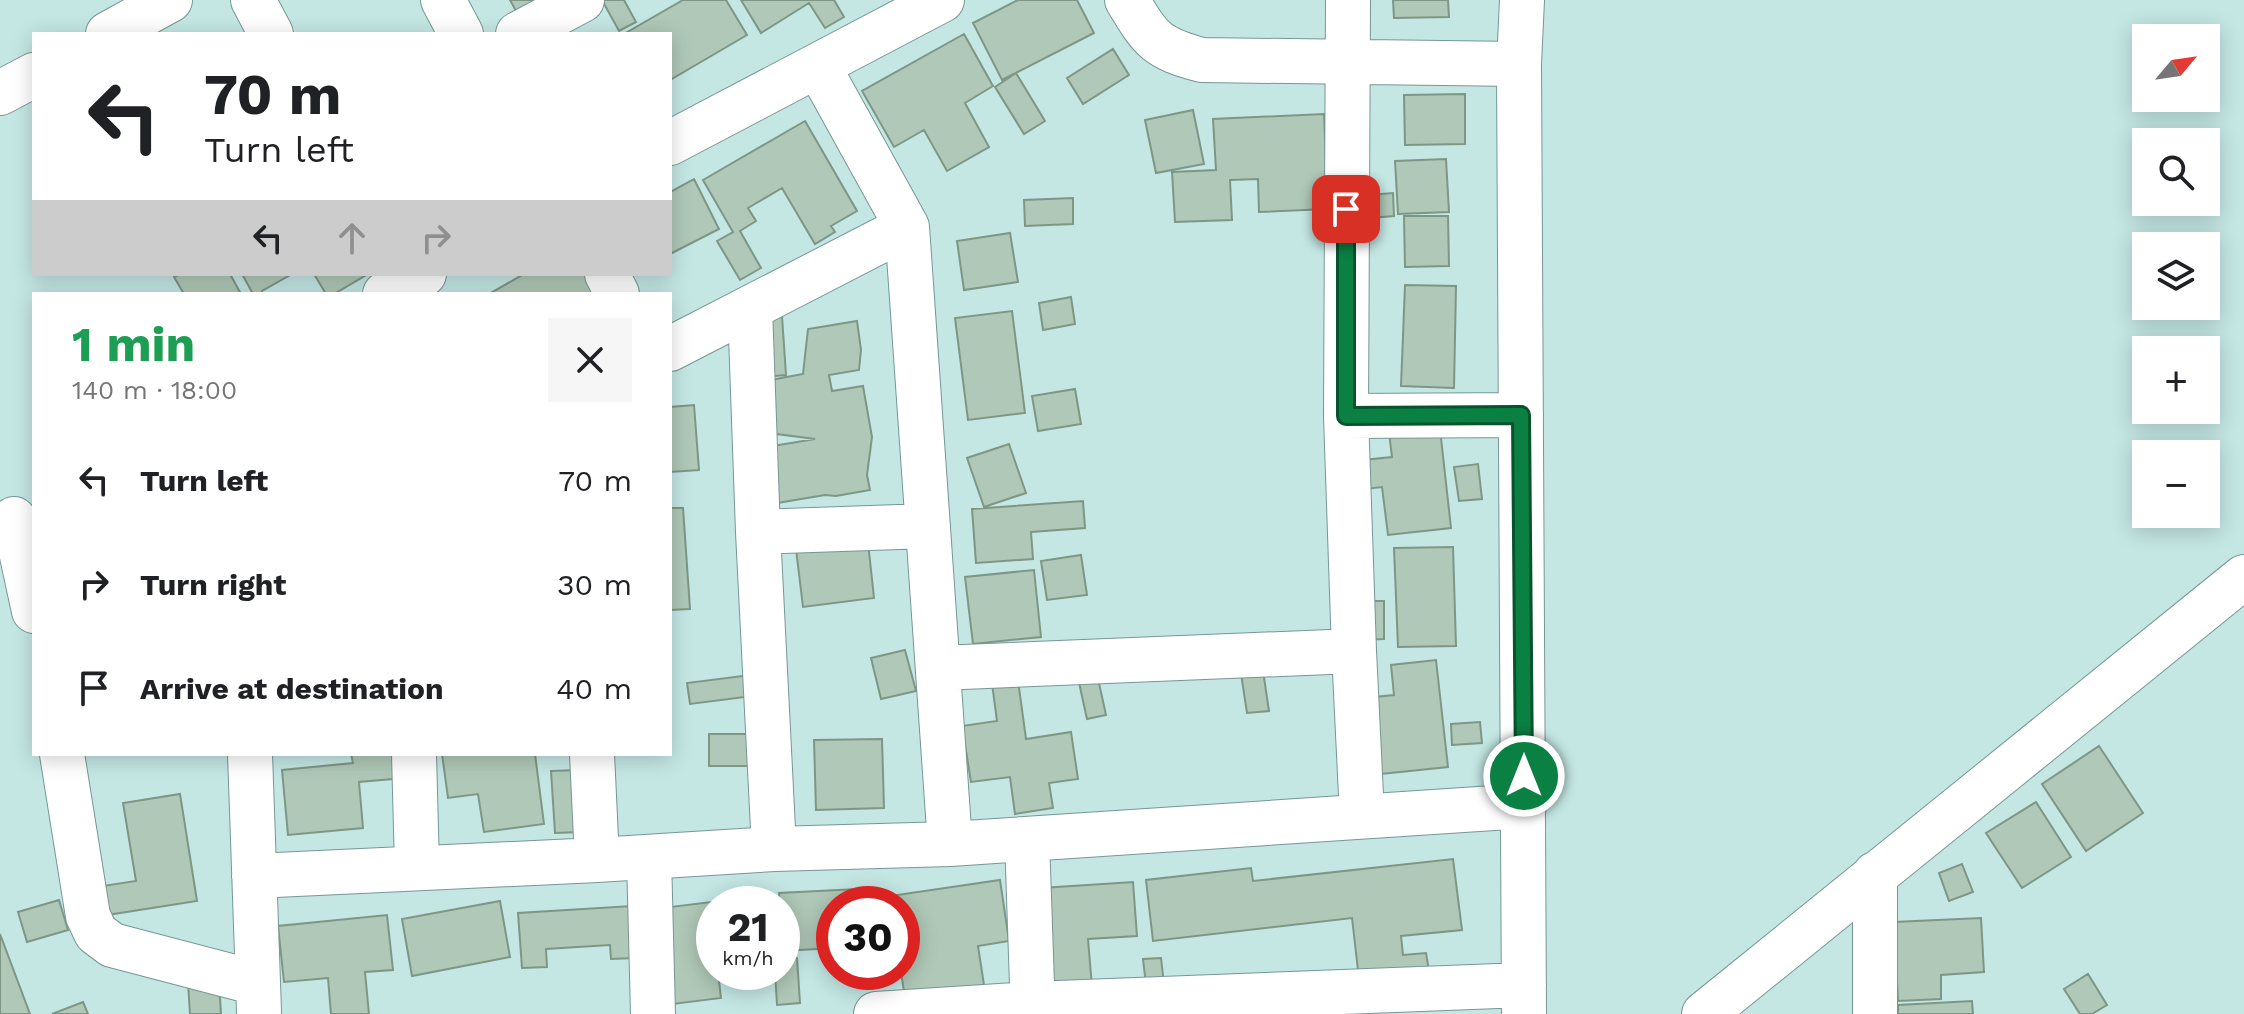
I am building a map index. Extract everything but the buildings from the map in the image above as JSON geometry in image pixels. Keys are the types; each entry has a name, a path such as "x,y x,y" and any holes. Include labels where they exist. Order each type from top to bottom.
{"street":[{"path":"112,32 170,0"},
{"path":"253,0 270,32"},
{"path":"443,0 460,32"},
{"path":"522,32 582,0"},
{"path":"1127,0 1148,34 1172,52 1202,60 1519,64"},
{"path":"1348,0 1346,416 1362,816"},
{"path":"876,1014 1524,999 1519,64 1522,0"},
{"path":"672,142 818,66 916,6"},
{"path":"818,66 907,227 950,844"},
{"path":"0,93 32,76"},
{"path":"672,348 907,227"},
{"path":"750,308 774,849"},
{"path":"1346,416 1521,415"},
{"path":"16,517 32,601"},
{"path":"758,532 928,526"},
{"path":"1704,1014 2244,577"},
{"path":"938,668 1354,651"},
{"path":"62,756 88,916 96,933 112,945 258,999 250,756"},
{"path":"414,756 417,867"},
{"path":"592,756 597,860"},
{"path":"254,876 774,849 950,844 1524,806"},
{"path":"1027,839 1032,1009"},
{"path":"649,857 653,1014"},
{"path":"1875,874 1875,1014"}],"route":[{"path":"1346,209 1346,416 1521,415 1524,776"}]}
